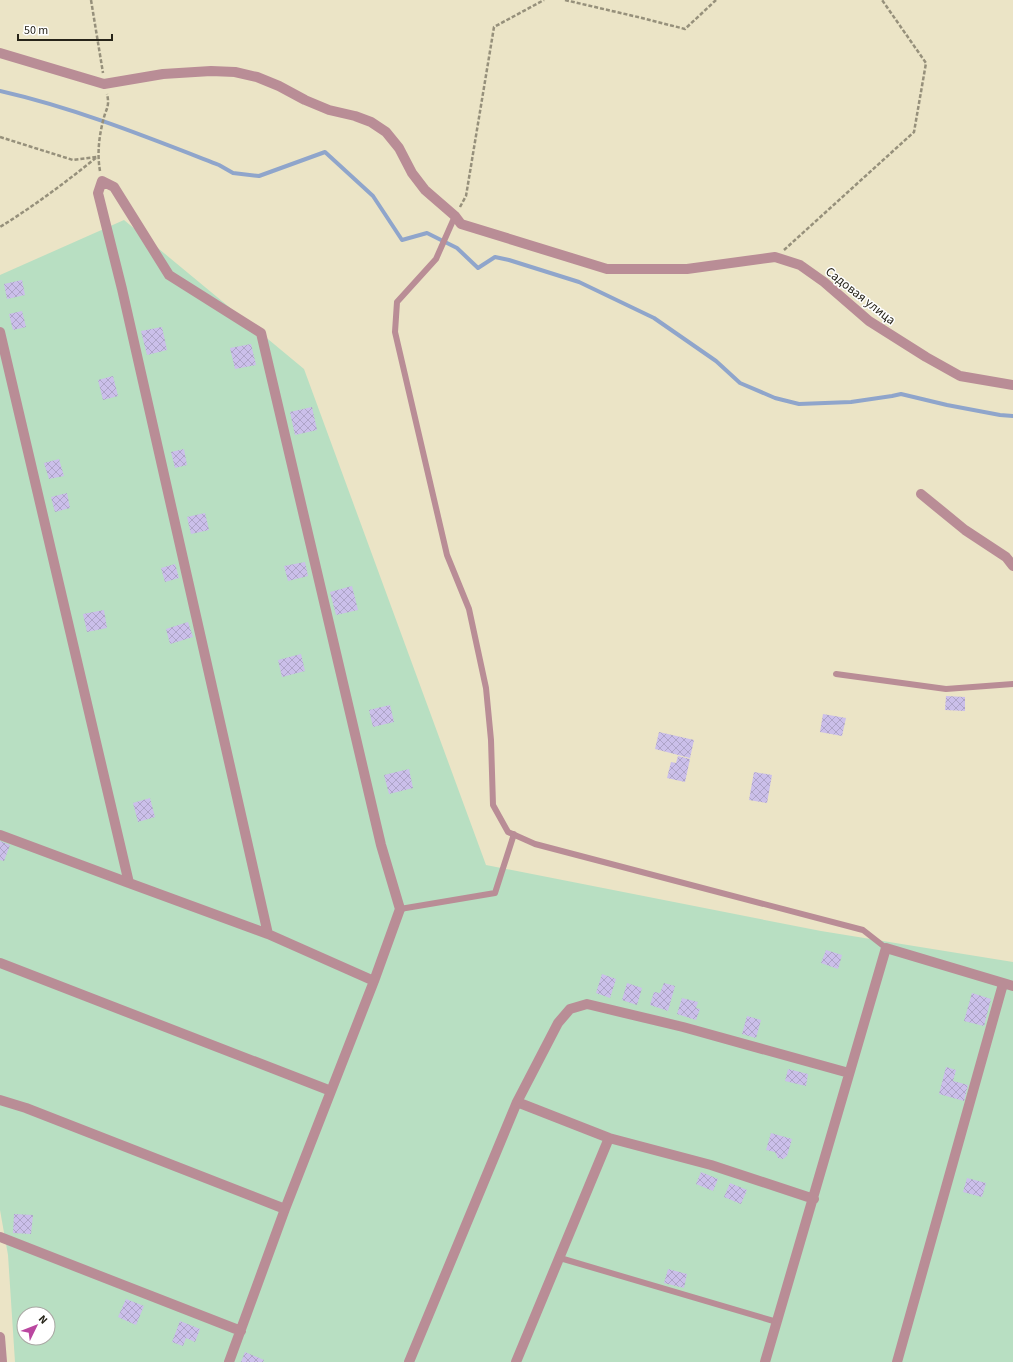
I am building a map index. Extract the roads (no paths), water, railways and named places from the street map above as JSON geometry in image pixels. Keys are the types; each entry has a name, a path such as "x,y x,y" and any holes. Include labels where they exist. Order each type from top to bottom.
{"street":[{"name":"Садовая улица","path":"0,53 104,84 163,74 211,71 235,72 257,77 329,110 355,116 371,122 386,132 399,148 412,173 425,190 461,224 607,269 687,269 775,257 800,265 824,282 869,321 926,357 960,376 1013,385"},
{"path":"229,1362 285,1209 374,981 400,909 381,844 261,333 168,275 114,187 102,181 98,193 127,313 268,934"},
{"path":"0,332 129,883"},
{"path":"921,494 965,530 1006,557 1013,566"},
{"path":"0,836 268,934 374,981"},
{"path":"765,1362 814,1199 886,948 1008,985 897,1362"},
{"path":"0,962 331,1091"},
{"path":"409,1362 517,1102 558,1023 570,1009 587,1004 683,1027 849,1073"},
{"path":"0,1100 26,1108 285,1209"},
{"path":"517,1102 609,1138 711,1165 814,1199"},
{"path":"516,1362 609,1138"},
{"path":"0,1237 241,1331"},
{"path":"0,1337 2,1362"}],"lane":[{"path":"454,216 436,259 397,302 396,332 447,555 469,609 486,688 493,805 508,832 536,844 863,930 886,948"},
{"path":"836,674 946,689 1013,684"},
{"path":"400,909 495,893 514,834"},
{"path":"560,1258 777,1322"}],"waterway":[{"path":"0,91 56,106 111,124 219,165 233,173 259,176 325,152 373,196 402,240 427,233 457,248 478,268 495,257 579,282 654,318 716,361 740,383 775,398 799,404 851,402 901,394 947,405 1013,416"}]}
